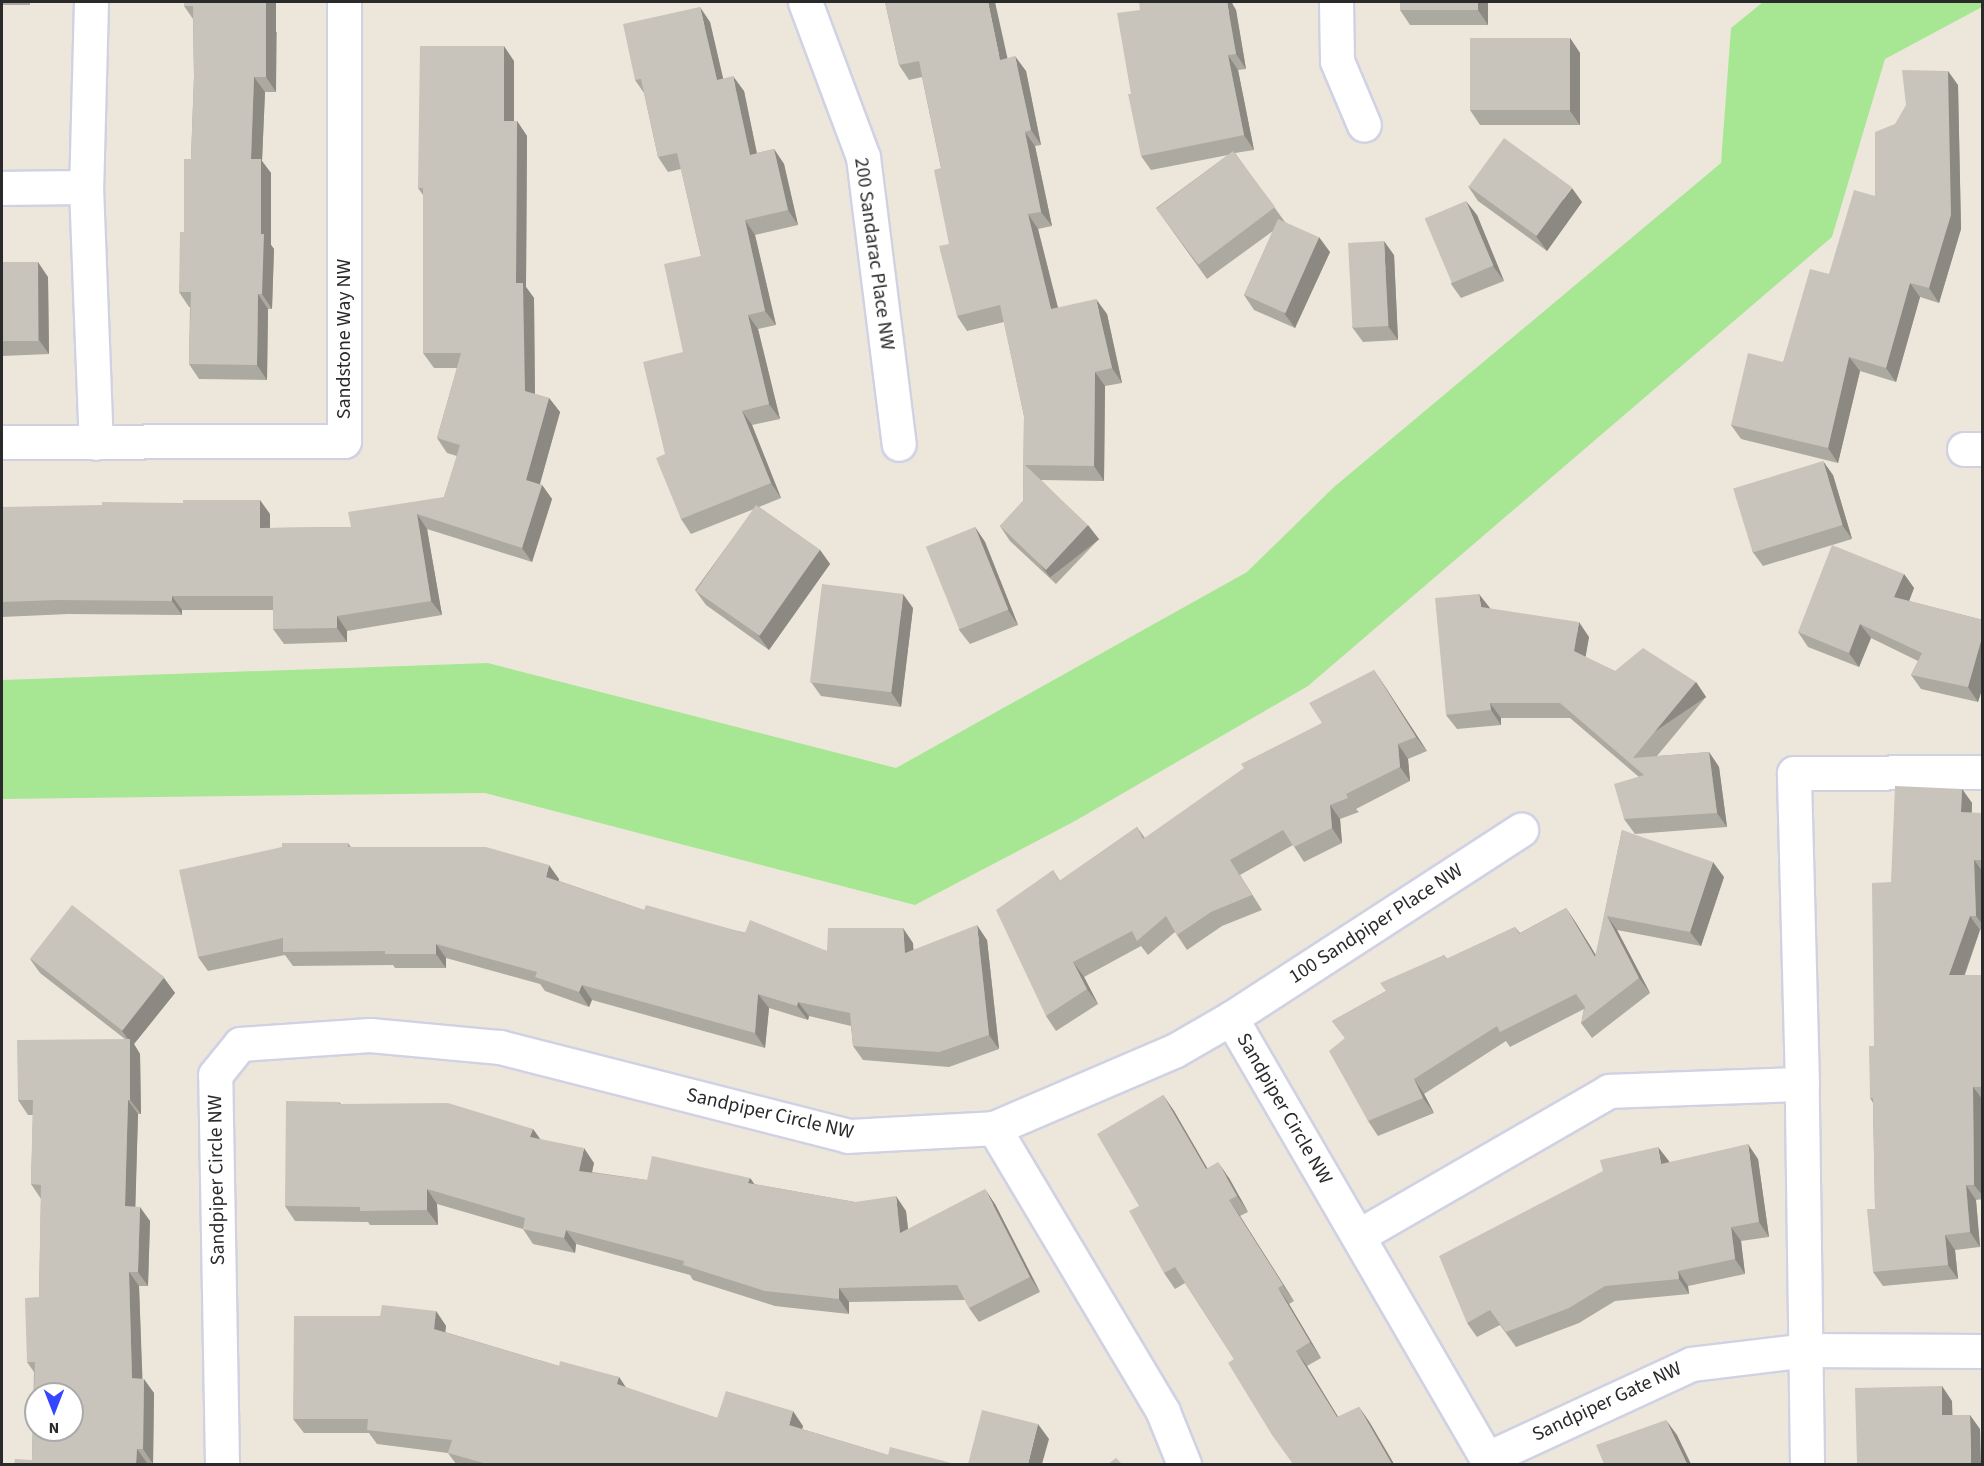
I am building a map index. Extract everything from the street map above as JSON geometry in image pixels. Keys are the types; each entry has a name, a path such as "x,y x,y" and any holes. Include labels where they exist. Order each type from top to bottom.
{"street":[{"path":"91,2 86,187 96,443"},
{"name":"Sandstone Way NW","path":"2,442 344,441 344,2"},
{"name":"200 Sandarac Place NW","path":"805,2 863,157 899,444"},
{"path":"1336,2 1337,61 1364,124"},
{"path":"2,188 86,187"},
{"path":"1807,1464 1802,1083 1794,773 1983,772"},
{"name":"100 Sandpiper Place NW","path":"1231,1018 1521,830"},
{"name":"Sandpiper Circle NW","path":"222,1464 215,1074 240,1044 370,1035 500,1047 848,1136 994,1128 1174,1051 1231,1018 1489,1461"},
{"path":"1358,1236 1610,1091 1802,1083"},
{"path":"994,1128 1163,1412 1184,1464"},
{"name":"Sandpiper Gate NW","path":"1489,1461 1691,1364 1806,1350 1983,1351"}],"green space":[{"path":"1763,2 1982,2 1982,7 1885,59 1832,237 1308,686 1075,821 915,905 485,793 2,799 2,680 488,663 896,768 1247,572 1334,487 1721,163 1731,28"}],"building":[{"path":"184,2 266,2 266,77 254,77 251,159 261,159 261,234 264,234 262,294 258,294 257,365 189,364 191,292 179,292 180,232 184,232 184,159 191,159 194,76 193,6 184,6"},
{"path":"885,2 988,2 1000,60 1015,56 1031,130 1025,132 1041,212 1028,214 1051,309 1096,299 1112,368 1095,372 1094,466 1025,465 1088,525 1046,570 1000,526 1023,501 1024,416 1000,305 957,316 939,246 949,244 934,170 941,168 919,61 899,65"},
{"path":"1139,2 1227,2 1236,54 1228,55 1244,135 1141,156 1128,94 1131,94 1117,13 1140,10"},
{"path":"1400,2 1478,2 1478,10 1400,10"},
{"path":"700,7 717,80 733,76 750,155 774,149 788,210 745,220 765,311 748,315 769,404 742,411 771,483 681,519 656,458 665,454 643,362 683,352 664,264 701,256 677,153 658,157 641,79 635,80 623,24"},
{"path":"1470,38 1570,38 1570,110 1470,110"},
{"path":"420,46 504,46 504,121 517,121 516,283 523,283 525,391 549,398 526,480 542,485 522,548 417,514 431,601 337,616 337,628 273,629 273,596 172,596 172,601 2,602 2,507 102,505 102,502 183,503 183,500 260,500 260,528 351,527 348,512 444,497 460,445 437,438 461,353 423,353 423,188 418,188"},
{"path":"1902,70 1948,71 1951,215 1929,288 1910,283 1886,368 1849,357 1828,448 1731,425 1748,353 1783,362 1810,269 1829,274 1854,190 1875,196 1875,132 1895,124 1906,105"},
{"path":"1504,138 1572,187 1537,236 1469,187"},
{"path":"1233,151 1275,207 1198,265 1156,209"},
{"path":"1466,201 1493,265 1452,283 1425,219"},
{"path":"1278,219 1319,237 1285,313 1244,295"},
{"path":"1384,241 1388,326 1352,328 1348,243"},
{"path":"2,262 38,262 38,341 2,341"},
{"path":"1823,461 1843,525 1753,553 1733,488"},
{"path":"756,505 820,550 760,636 696,591"},
{"path":"975,527 1008,610 959,629 926,547"},
{"path":"1832,545 1904,574 1894,597 1983,620 1983,634 1968,687 1911,675 1922,653 1860,624 1849,653 1798,632"},
{"path":"822,584 903,594 891,692 810,682"},
{"path":"1479,594 1481,607 1579,622 1574,651 1615,671 1643,648 1696,682 1633,758 1709,752 1717,813 1624,819 1614,784 1644,775 1560,703 1490,703 1491,710 1446,715 1435,598"},
{"path":"1374,670 1416,737 1398,744 1400,767 1346,794 1348,798 1330,805 1332,828 1294,847 1283,830 1230,860 1252,895 1211,912 1177,935 1166,916 1137,941 1132,931 1073,962 1087,989 1046,1016 996,910 1053,870 1059,881 1137,827 1143,839 1244,768 1241,764 1322,723 1309,703"},
{"path":"1895,786 1962,789 1961,812 1983,813 1981,860 1974,860 1976,916 1970,916 1949,975 1982,975 1981,1087 1973,1087 1974,1185 1966,1185 1970,1232 1945,1235 1948,1265 1873,1272 1867,1209 1875,1209 1873,1098 1870,1098 1869,1046 1874,1046 1872,883 1891,882"},
{"path":"1622,830 1713,862 1690,932 1607,916 1639,978 1581,1023 1585,1007 1576,994 1500,1032 1497,1026 1414,1079 1423,1098 1368,1121 1329,1051 1345,1038 1332,1021 1386,991 1380,983 1444,955 1446,959 1515,927 1519,934 1566,908 1595,957"},
{"path":"282,843 348,843 348,847 486,847 549,865 546,877 644,910 646,905 745,933 750,920 827,951 828,928 903,928 905,953 977,925 989,1035 939,1052 853,1046 850,1013 798,1002 797,1006 758,994 755,1033 582,985 579,992 535,977 537,972 436,944 436,954 385,954 385,951 283,952 283,938 198,957 179,870 282,847"},
{"path":"72,905 164,977 122,1031 30,959"},
{"path":"130,1039 130,1100 128,1100 125,1206 140,1207 138,1272 129,1272 132,1378 144,1379 143,1449 137,1449 136,1464 14,1464 15,1459 32,1460 33,1442 84,1442 84,1382 34,1382 35,1362 27,1362 25,1298 39,1297 41,1185 31,1184 33,1100 18,1100 17,1040"},
{"path":"1163,1095 1206,1169 1218,1162 1237,1196 1229,1200 1283,1285 1278,1288 1310,1342 1296,1351 1337,1417 1359,1407 1392,1464 1293,1464 1272,1435 1228,1363 1234,1359 1175,1267 1164,1273 1129,1211 1139,1206 1097,1134"},
{"path":"286,1101 339,1102 339,1104 448,1103 533,1129 530,1137 584,1148 579,1171 647,1180 652,1156 750,1178 748,1183 855,1202 896,1196 900,1233 985,1189 1030,1277 969,1308 957,1285 839,1288 839,1299 765,1291 683,1265 684,1261 566,1230 564,1238 523,1229 525,1218 427,1189 427,1210 360,1211 360,1207 285,1206"},
{"path":"1748,1144 1759,1222 1731,1227 1735,1259 1678,1271 1679,1279 1605,1286 1569,1308 1506,1332 1490,1310 1467,1323 1439,1256 1603,1171 1600,1160 1658,1147 1661,1164"},
{"path":"382,1305 436,1311 434,1329 559,1366 560,1361 619,1377 617,1384 717,1418 726,1391 793,1411 789,1425 888,1455 890,1447 955,1464 487,1464 448,1453 452,1440 367,1430 368,1419 293,1419 294,1316 380,1316"},
{"path":"1942,1386 1942,1415 1970,1415 1971,1464 1857,1464 1855,1388"},
{"path":"982,1410 1038,1424 1028,1464 968,1464"},
{"path":"1666,1420 1687,1464 1604,1464 1596,1445"},
{"path":"1116,1458 1122,1464 1108,1464"}]}
